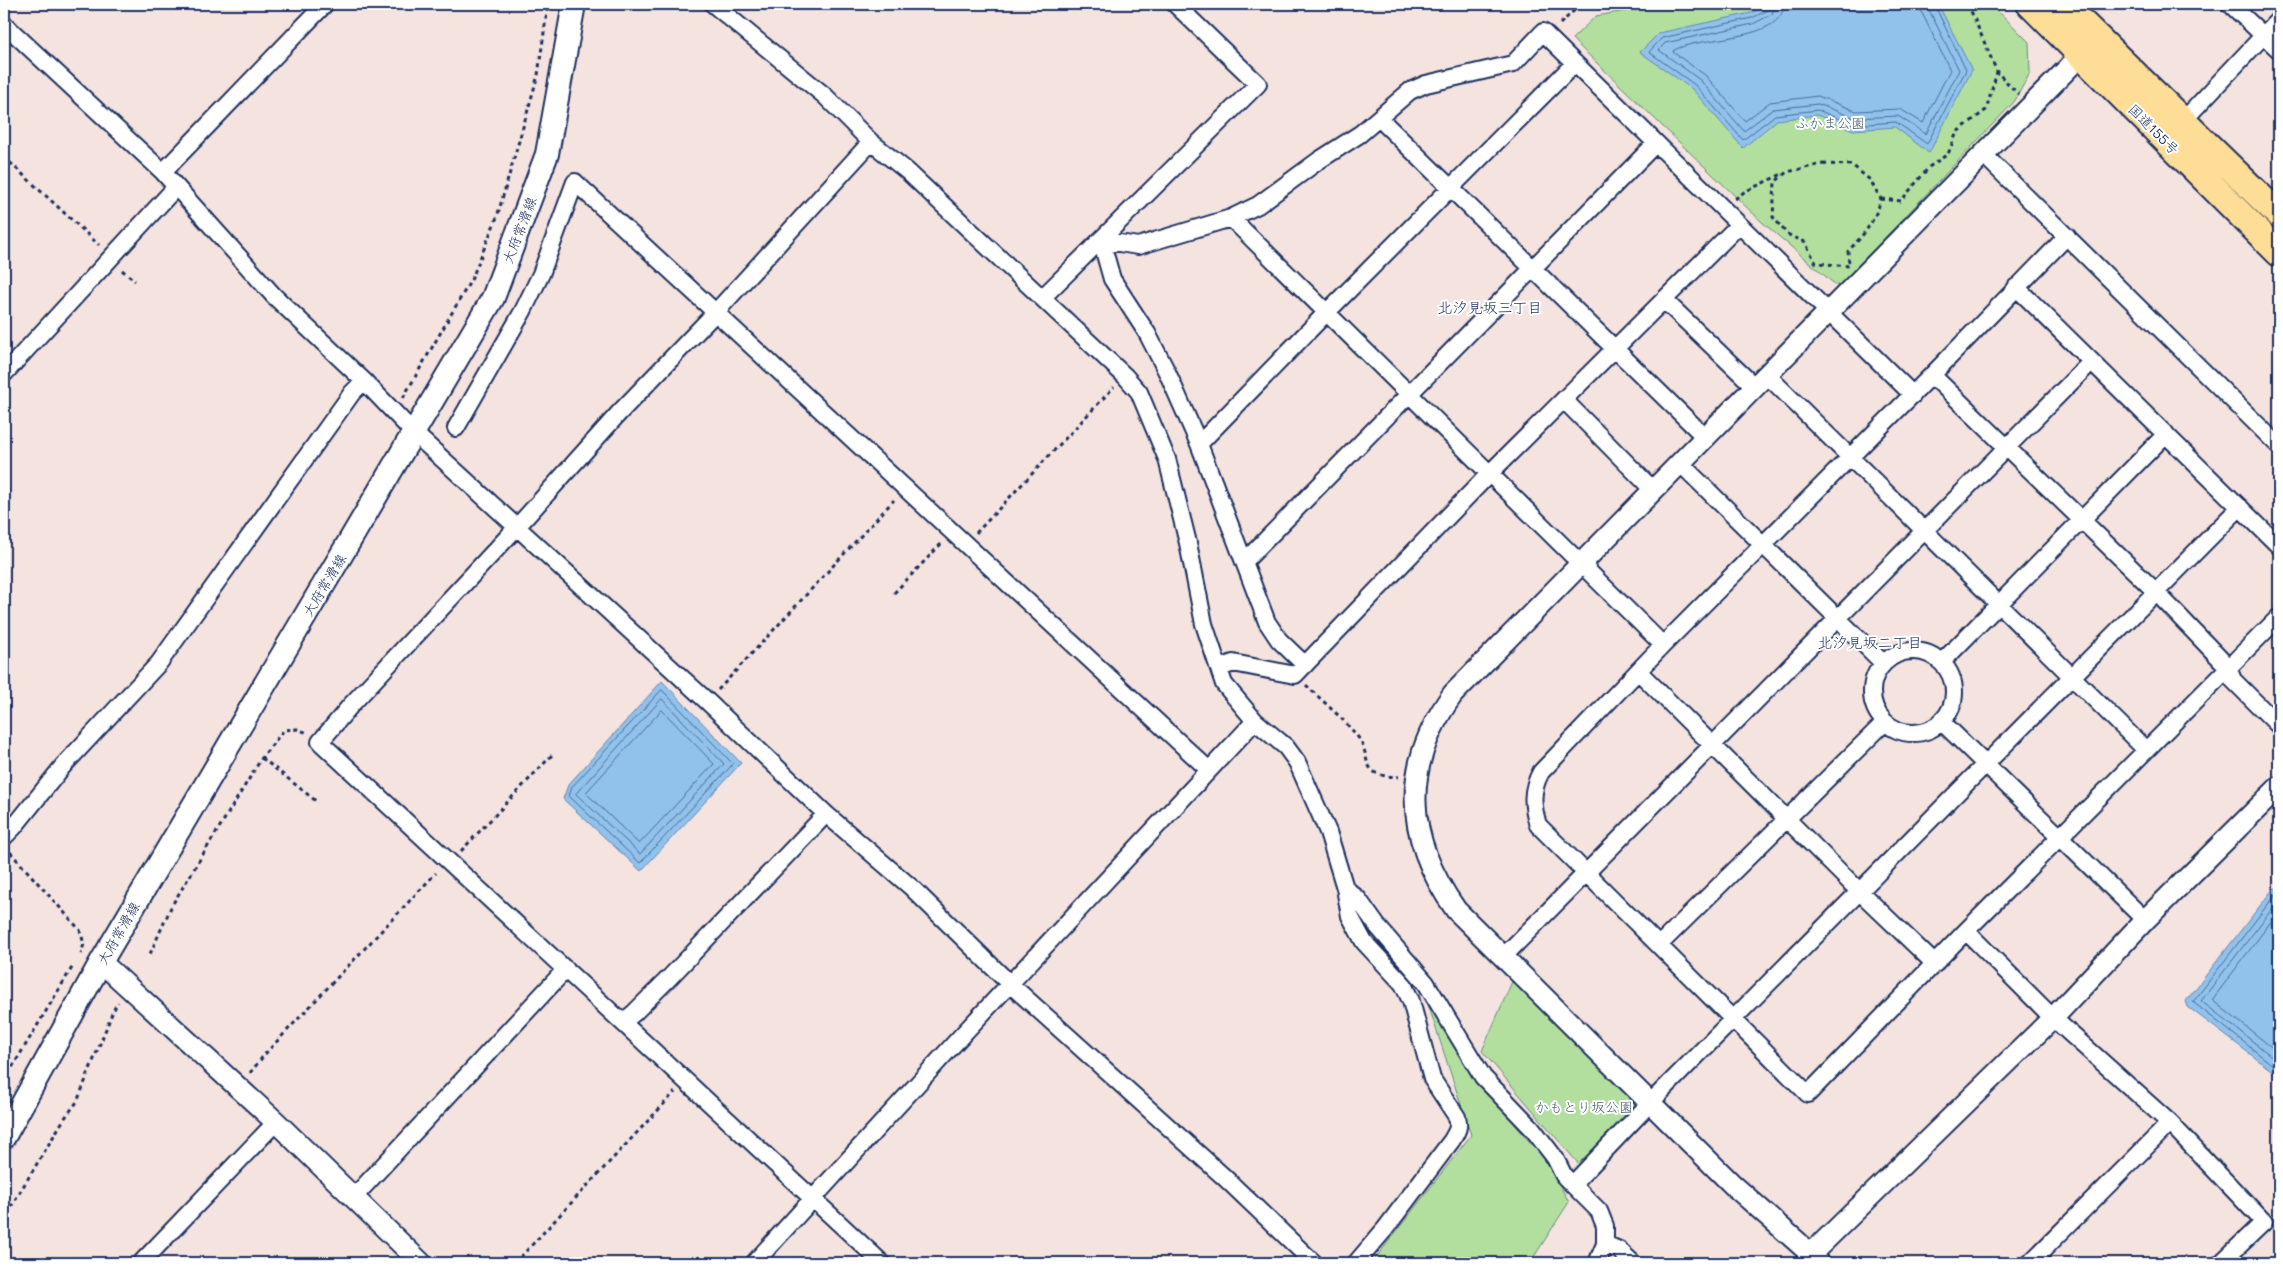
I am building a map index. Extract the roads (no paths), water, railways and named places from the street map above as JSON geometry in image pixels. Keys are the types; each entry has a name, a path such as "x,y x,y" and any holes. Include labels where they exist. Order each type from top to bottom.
{"highway":[{"name":"国道155号","path":"2030,4 2279,253"},
{"name":"国道155号","path":"2064,4 2279,215"}],"main road":[{"name":"大府常滑線","path":"4,1137 101,962 493,298 547,154 574,4"}],"street":[{"path":"163,172 325,4"},
{"path":"714,4 825,96 872,142 906,171 1125,376 1139,392 1167,459 1188,543 1204,624 1224,684 1255,721 1286,747 1297,762 1328,832 1345,888 1350,916 1364,942 1403,984 1411,1001 1432,1079 1457,1117 1459,1124 1458,1130 1446,1147 1385,1229 1356,1263"},
{"path":"1042,298 1258,84 1175,4"},
{"path":"2230,4 2279,50"},
{"path":"2183,121 2279,19"},
{"path":"4,24 163,172 274,296 364,381 414,432 708,702 826,814 912,888 1010,984 1053,1021 1156,1118 1224,1177 1314,1263"},
{"path":"1101,240 1138,246 1231,218 1258,205 1318,161 1360,134 1410,91 1426,84 1513,64 1543,32 1913,395"},
{"path":"2080,56 2031,108 1579,564 1453,694 1438,715 1420,760 1416,810 1419,837 1438,885 1456,910 1734,1185 1813,1260 2279,787"},
{"path":"1199,444 1326,313 1575,63"},
{"path":"1379,118 1705,437"},
{"path":"872,142 715,313 618,413 518,527 357,698 320,742 882,1263"},
{"path":"1244,562 1656,143"},
{"path":"1984,154 2279,446"},
{"path":"456,428 534,289 562,221 575,182 715,313 967,543 1125,694 1209,770"},
{"path":"4,374 176,187"},
{"path":"1231,218 1663,645"},
{"path":"1300,670 1489,474 1739,225"},
{"path":"2067,236 1913,395 1663,645 1541,772 1534,785 1532,799 1538,825 1808,1094 1966,931 2279,617"},
{"path":"1101,240 1112,279 1147,333 1168,374 1199,444 1267,622 1300,670"},
{"path":"2016,287 2279,546"},
{"path":"1664,300 1850,458 2146,750"},
{"path":"1504,957 2091,362"},
{"path":"1932,375 2156,592 2228,667 2233,680 2279,726"},
{"path":"4,838 63,766 159,663 352,393 364,381"},
{"path":"1564,400 1653,490"},
{"path":"1942,662 2166,434"},
{"path":"1680,462 1884,663"},
{"path":"1572,1184 2240,507"},
{"path":"1919,651 1931,655 1942,662 1950,673 1954,685 1954,698 1950,711 1942,722 1932,729 1920,733 1901,731 1885,722 1877,712 1872,700 1874,680 1884,663 1900,653 1919,651"},
{"path":"1219,669 1233,663 1300,670"},
{"path":"1639,672 1935,964"},
{"path":"754,1263 1255,721"},
{"path":"1659,946 1885,722"},
{"path":"1942,722 2146,920"},
{"path":"623,1022 670,977 826,814"},
{"path":"1345,888 1358,899 1378,927 1426,983 1483,1076 1532,1128 1555,1158 1564,1176 1599,1211 1605,1226 1606,1244 1597,1263"},
{"path":"1966,931 2053,1018 2170,1123 2264,1222 2221,1263"},
{"path":"101,962 276,1122 418,1262"},
{"path":"354,1197 566,969"},
{"path":"141,1263 276,1122"},
{"path":"2030,1263 2170,1123"},
{"path":"1606,1244 1619,1250 1633,1263"}],"water":[{"path":"1769,4 1938,4 1972,70 1929,153 1895,127 1853,130 1817,115 1777,120 1743,148 1692,89 1640,52 1659,33 1751,13"},
{"path":"662,681 741,763 641,871 563,799 568,785"},
{"path":"2273,889 2279,890 2279,1076 2188,1007 2186,1001"}],"district":[{"name":"北汐見坂三丁目","path":"1490,307"},
{"name":"北汐見坂二丁目","path":"1870,642"}],"park label":[{"name":"ふかま公園","path":"1830,122"},
{"name":"かもとり坂公園","path":"1584,1106"}]}
